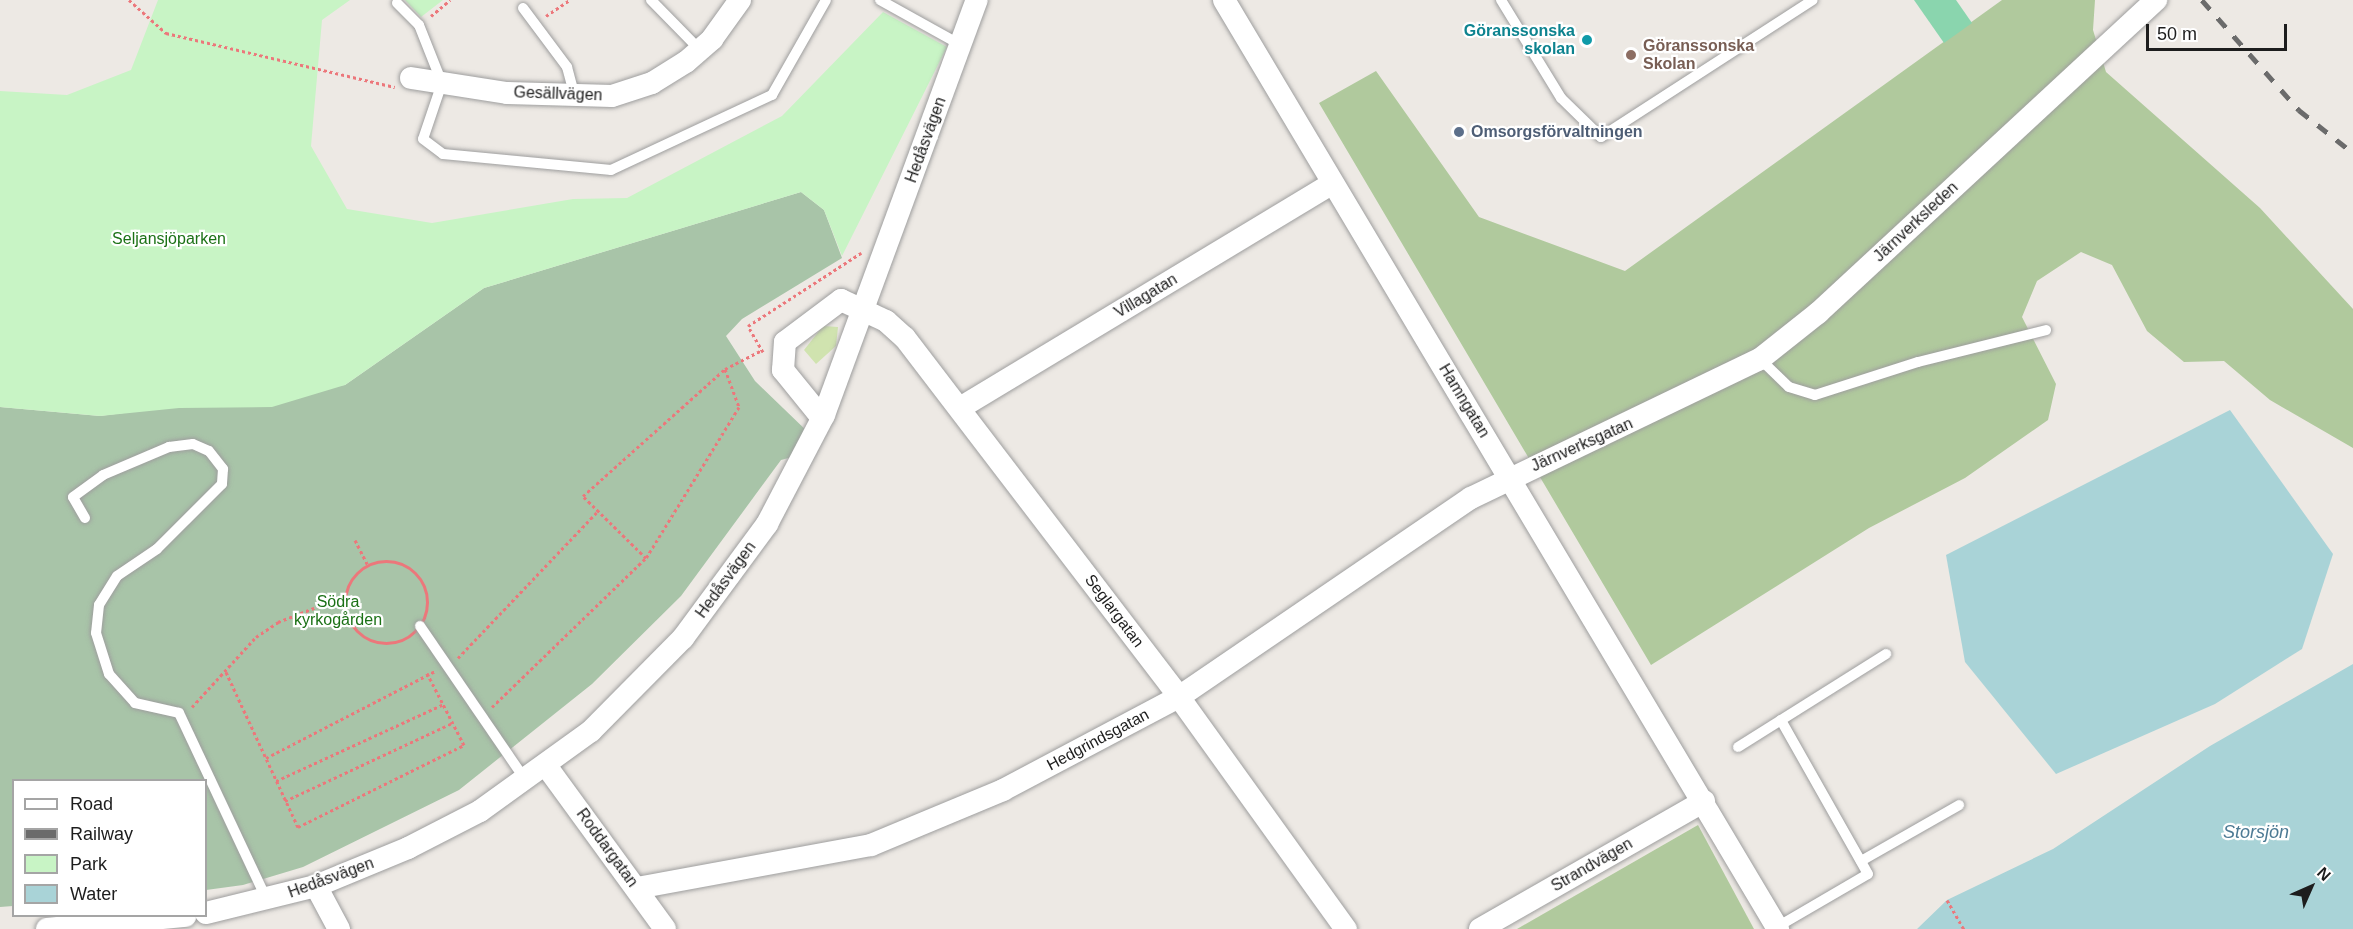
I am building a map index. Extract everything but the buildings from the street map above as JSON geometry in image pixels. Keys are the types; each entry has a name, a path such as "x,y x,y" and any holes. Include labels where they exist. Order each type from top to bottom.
{"street":[{"name":"Gesällvägen","path":"411,78 575,97 631,92 671,72 700,50 740,0"},
{"name":"Hedåsvägen","path":"207,913 267,900 316,886 408,848 526,781 547,767 629,697 714,599 767,524 822,418 865,310 977,0"},
{"name":"Hamngatan","path":"1224,0 1332,184 1704,801 1777,928"},
{"name":"Järnverksleden","path":"1654,413 1760,359 1818,313 2150,2"},
{"name":"Villagatan","path":"960,408 1332,184"},
{"name":"Seglargatan","path":"822,418 783,370 785,342 841,300 865,310 905,338 1179,696 1346,929"},
{"name":"Järnverksgatan","path":"1510,477 1654,413"},
{"name":"Hedgrindsgatan","path":"637,888 871,845 1003,790 1179,696 1510,477"},
{"name":"Roddargatan","path":"547,767 665,929"},
{"name":"Strandvägen","path":"1480,929 1704,801"},
{"path":"316,886 339,929"},
{"path":"47,929 165,917"}],"lane":[{"path":"651,0 700,50"},
{"path":"397,3 419,25 442,82 423,139 443,154 611,170 772,96 826,0"},
{"path":"880,0 961,45"},
{"path":"1501,0 1561,98 1601,137 1813,0"},
{"path":"523,8 567,67 575,97"},
{"path":"1760,359 1789,387 1815,395 1918,362 2046,330"},
{"path":"85,518 73,497 103,475 169,447 201,447 223,469 222,484 157,549 117,576 99,605 96,633 109,674 135,703 179,712 267,900"},
{"path":"420,626 526,781"},
{"path":"1738,747 1886,654"},
{"path":"1777,928 1868,874 1781,720"},
{"path":"1861,861 1959,805"}],"path":[{"path":"129,0 166,33 391,89 411,78"},
{"path":"419,25 450,0"},
{"path":"535,23 570,0"},
{"path":"768,359 748,326 864,251"},
{"path":"646,558 583,496 725,369 762,350"},
{"path":"482,717 646,558 739,407 725,369"},
{"path":"448,669 598,511"},
{"path":"355,540 368,564"},
{"path":"394,561 417,575 427,600 420,626 398,642 370,641 350,623 345,596 356,572 368,564 394,561"},
{"path":"179,712 198,705 255,637 278,622 345,596"},
{"path":"226,672 298,827 464,745 427,673 266,758"},
{"path":"276,781 444,704"},
{"path":"285,801 453,723"},
{"path":"1947,900 1964,929"}],"green space":[{"name":"Seljansjöparken","path":"158,0 350,0 322,20 311,146 347,209 432,223 573,199 627,198 782,116 883,12 947,47 842,256 824,210 801,192 484,288 345,385 272,407 179,408 100,416 0,407 0,91 67,95 131,70"},
{"path":"405,0 443,0 421,17"},
{"path":"1914,0 1956,0 1972,23 1944,43"},
{"path":"2002,0 2095,0 2093,30 2106,72 2260,208 2353,309 2353,448 2270,400 2224,361 2184,362 2147,331 2112,265 2081,252 2037,281 2022,317 2056,384 2048,420 1965,478 1869,528 1651,665 1319,103 1376,71 1479,217 1625,271"},
{"name":"Södra kyrkogården","path":"801,192 824,210 842,258 742,319 726,336 755,381 811,435 800,455 781,460 681,596 592,684 459,790 303,867 243,885 207,890 207,779 12,779 12,906 0,907 0,407 100,416 345,385 484,288"},
{"path":"823,326 838,327 836,346 816,364 804,350"},
{"path":"1698,825 1754,929 1517,929"}],"water":[{"path":"2230,410 2333,554 2302,649 2215,704 2056,774 1965,662 1946,555"},
{"name":"Storsjön","path":"2353,664 2353,929 1917,929 1947,900 2053,849 2210,746"}],"railway":[{"path":"2202,0 2299,110 2353,153"}],"place":[{"name":"Göranssonska skolan","path":"1587,40"},
{"name":"Göranssonska Skolan","path":"1631,55"},
{"name":"Omsorgsförvaltningen","path":"1459,132"}]}
